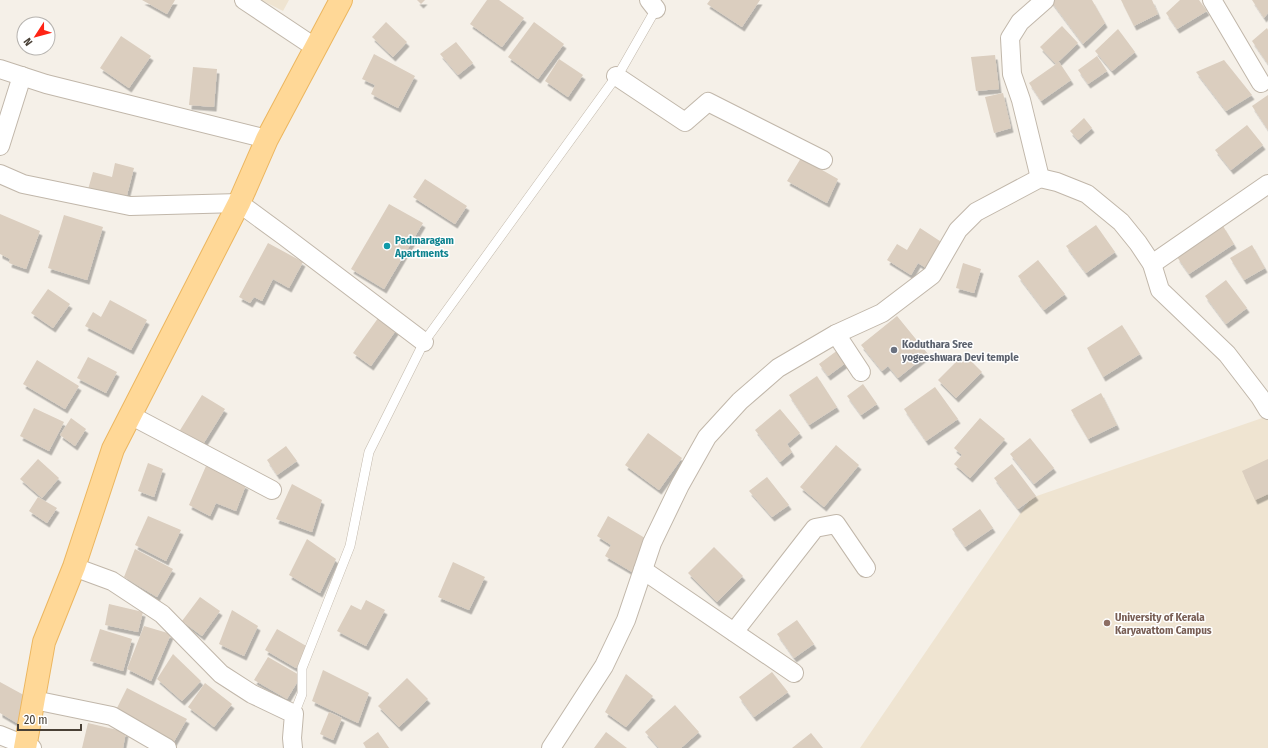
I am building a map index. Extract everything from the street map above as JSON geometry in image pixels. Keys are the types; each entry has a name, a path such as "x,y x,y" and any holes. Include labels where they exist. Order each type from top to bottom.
{"main road":[{"path":"27,747 44,642 74,567 113,448 238,203 267,139 341,0"}],"street":[{"path":"244,0 316,48"},
{"path":"1040,178 1021,100 1012,74 1010,38 1020,22 1045,0"},
{"path":"1212,0 1261,83"},
{"path":"0,69 46,84 267,139"},
{"path":"0,146 22,76"},
{"path":"616,76 685,122 708,102 823,160"},
{"path":"0,174 23,184 130,206 238,203 424,342"},
{"path":"551,748 604,666 626,620 655,537 680,485 707,437 740,401 778,368 836,334 882,313 932,275 958,230 976,212 1040,178 1057,182 1087,194 1121,222 1138,243 1152,264 1160,290 1227,354 1260,397 1268,410"},
{"path":"1152,264 1268,184"},
{"path":"836,334 861,372"},
{"path":"130,415 272,490"},
{"path":"734,632 815,528 836,524 866,568"},
{"path":"74,567 112,581 143,601 162,614 222,674 252,694 294,714 292,738 293,748"},
{"path":"643,570 794,673"},
{"path":"34,700 112,716 167,748"},
{"path":"0,735 27,747"}],"lane":[{"path":"288,748 294,714 302,694 302,668 350,546 369,452 424,342 616,76 655,3"}],"shaded area":[{"path":"261,0 289,0 283,11"},
{"name":"University of Kerala Karyavattom Campus","path":"1268,416 1268,748 860,748 1031,498"}],"building":[{"path":"142,0 175,0 167,14"},
{"path":"417,0 425,0 421,4"},
{"path":"487,0 499,0 524,18 502,47 470,24"},
{"path":"710,0 760,0 742,27 707,4"},
{"path":"1050,0 1092,0 1105,23 1083,44"},
{"path":"1121,0 1152,0 1158,14 1134,26"},
{"path":"1180,0 1199,0 1207,11 1177,29 1166,13"},
{"path":"1252,0 1268,0 1268,13 1264,18"},
{"path":"386,22 407,42 393,57 372,37"},
{"path":"534,22 564,44 538,79 508,57"},
{"path":"1062,26 1078,43 1056,64 1040,47"},
{"path":"1267,28 1268,30 1268,64 1252,41"},
{"path":"1118,29 1135,52 1112,71 1095,51"},
{"path":"121,36 151,56 129,88 100,68"},
{"path":"456,42 473,63 458,75 440,54"},
{"path":"374,54 415,76 398,108 371,94 375,85 362,79"},
{"path":"995,55 999,89 976,91 971,57"},
{"path":"1097,56 1107,71 1088,84 1078,70"},
{"path":"559,59 583,75 568,97 545,81"},
{"path":"1224,60 1252,95 1226,111 1196,72"},
{"path":"1059,62 1071,80 1041,101 1029,83"},
{"path":"193,67 217,69 214,107 189,105"},
{"path":"1003,93 1011,128 994,133 985,97"},
{"path":"1268,95 1268,130 1252,106"},
{"path":"1084,118 1092,128 1078,140 1070,131"},
{"path":"1247,125 1263,145 1231,170 1215,150"},
{"path":"801,158 838,179 827,203 787,181"},
{"path":"115,163 134,168 125,203 87,193 93,172 112,177"},
{"path":"425,179 467,206 455,224 413,197"},
{"name":"Padmaragam Apartments","path":"389,204 423,223 384,289 351,269"},
{"path":"0,214 40,231 26,269 9,263 10,259 0,254"},
{"path":"64,215 103,227 87,280 48,268"},
{"path":"1096,225 1115,252 1086,273 1066,246"},
{"path":"1223,226 1234,244 1189,274 1177,257"},
{"path":"920,228 946,245 931,271 918,263 911,275 887,260 897,244 907,250"},
{"path":"268,243 303,262 289,288 273,279 262,301 254,297 250,303 239,297"},
{"path":"1252,245 1265,268 1244,280 1230,258"},
{"path":"1038,260 1065,294 1044,310 1018,276"},
{"path":"963,263 981,269 974,293 956,288"},
{"path":"1226,280 1247,308 1226,324 1205,296"},
{"path":"48,289 70,304 53,328 31,313"},
{"path":"110,300 147,320 131,350 85,326 93,312 101,317"},
{"path":"381,314 399,326 371,366 353,353"},
{"name":"Koduthara Sree yogeeshwara Devi temple","path":"897,316 928,354 898,378 888,366 882,371 861,345"},
{"path":"1122,325 1140,354 1103,377 1087,348"},
{"path":"842,347 851,359 828,376 819,364"},
{"path":"964,354 982,372 956,398 938,380"},
{"path":"88,357 117,372 106,393 77,378"},
{"path":"37,360 79,386 65,409 23,384"},
{"path":"817,376 837,407 809,425 789,395"},
{"path":"863,384 877,404 861,415 847,396"},
{"path":"935,387 958,419 926,441 904,409"},
{"path":"1101,393 1117,425 1088,439 1071,410"},
{"path":"202,395 225,409 200,449 177,435"},
{"path":"34,408 64,422 49,451 20,436"},
{"path":"780,409 800,433 787,444 792,452 780,462 755,430"},
{"path":"71,418 86,429 75,446 60,435"},
{"path":"980,418 1005,439 970,478 954,464 962,455 954,448"},
{"path":"648,433 682,458 659,490 625,465"},
{"path":"1030,438 1054,468 1034,484 1010,454"},
{"path":"836,445 859,465 824,507 800,487"},
{"path":"286,446 297,461 277,475 267,460"},
{"path":"38,459 59,478 42,498 20,479"},
{"path":"1268,459 1268,494 1255,500 1242,471"},
{"path":"148,463 163,469 154,497 138,491"},
{"path":"1012,464 1036,496 1018,509 994,478"},
{"path":"206,466 246,485 236,511 216,503 210,516 189,505"},
{"path":"767,477 789,505 772,517 749,491"},
{"path":"292,484 322,500 312,532 276,519"},
{"path":"38,497 57,508 47,523 29,511"},
{"path":"980,509 993,528 965,547 952,529"},
{"path":"148,516 181,530 166,561 135,545"},
{"path":"608,516 650,541 632,572 605,556 611,545 597,536"},
{"path":"307,539 336,559 320,593 289,575"},
{"path":"714,547 743,576 717,602 688,573"},
{"path":"135,549 173,569 157,597 124,577"},
{"path":"453,562 485,577 469,610 438,597"},
{"path":"200,597 220,611 202,636 182,621"},
{"path":"366,600 385,610 366,646 337,631 351,605 361,610"},
{"path":"109,604 143,612 138,632 105,625"},
{"path":"232,610 258,626 244,656 219,644"},
{"path":"797,620 814,644 794,658 777,634"},
{"path":"144,626 171,634 151,681 127,669"},
{"path":"100,629 132,639 123,671 90,661"},
{"path":"277,629 308,647 296,668 265,650"},
{"path":"173,654 201,681 182,701 157,679"},
{"path":"268,657 301,676 287,699 254,680"},
{"path":"323,670 369,693 358,723 312,701"},
{"path":"772,672 788,692 754,717 739,697"},
{"path":"626,674 653,696 626,727 605,712"},
{"path":"407,678 428,699 399,727 378,706"},
{"path":"0,682 31,699 17,723 0,713"},
{"path":"205,683 232,704 214,727 188,707"},
{"path":"127,688 187,719 172,745 115,712"},
{"path":"675,705 699,732 681,748 659,748 645,732"},
{"path":"329,712 342,718 333,740 320,734"},
{"path":"88,723 126,732 123,748 82,748"},
{"path":"378,732 389,748 366,748 363,743"},
{"path":"606,732 627,748 594,748"},
{"path":"811,733 823,748 792,748"}],"place":[{"name":"Padmaragam Apartments","path":"387,246"},
{"name":"Koduthara Sree yogeeshwara Devi temple","path":"894,350"},
{"name":"University of Kerala Karyavattom Campus","path":"1107,623"}]}
